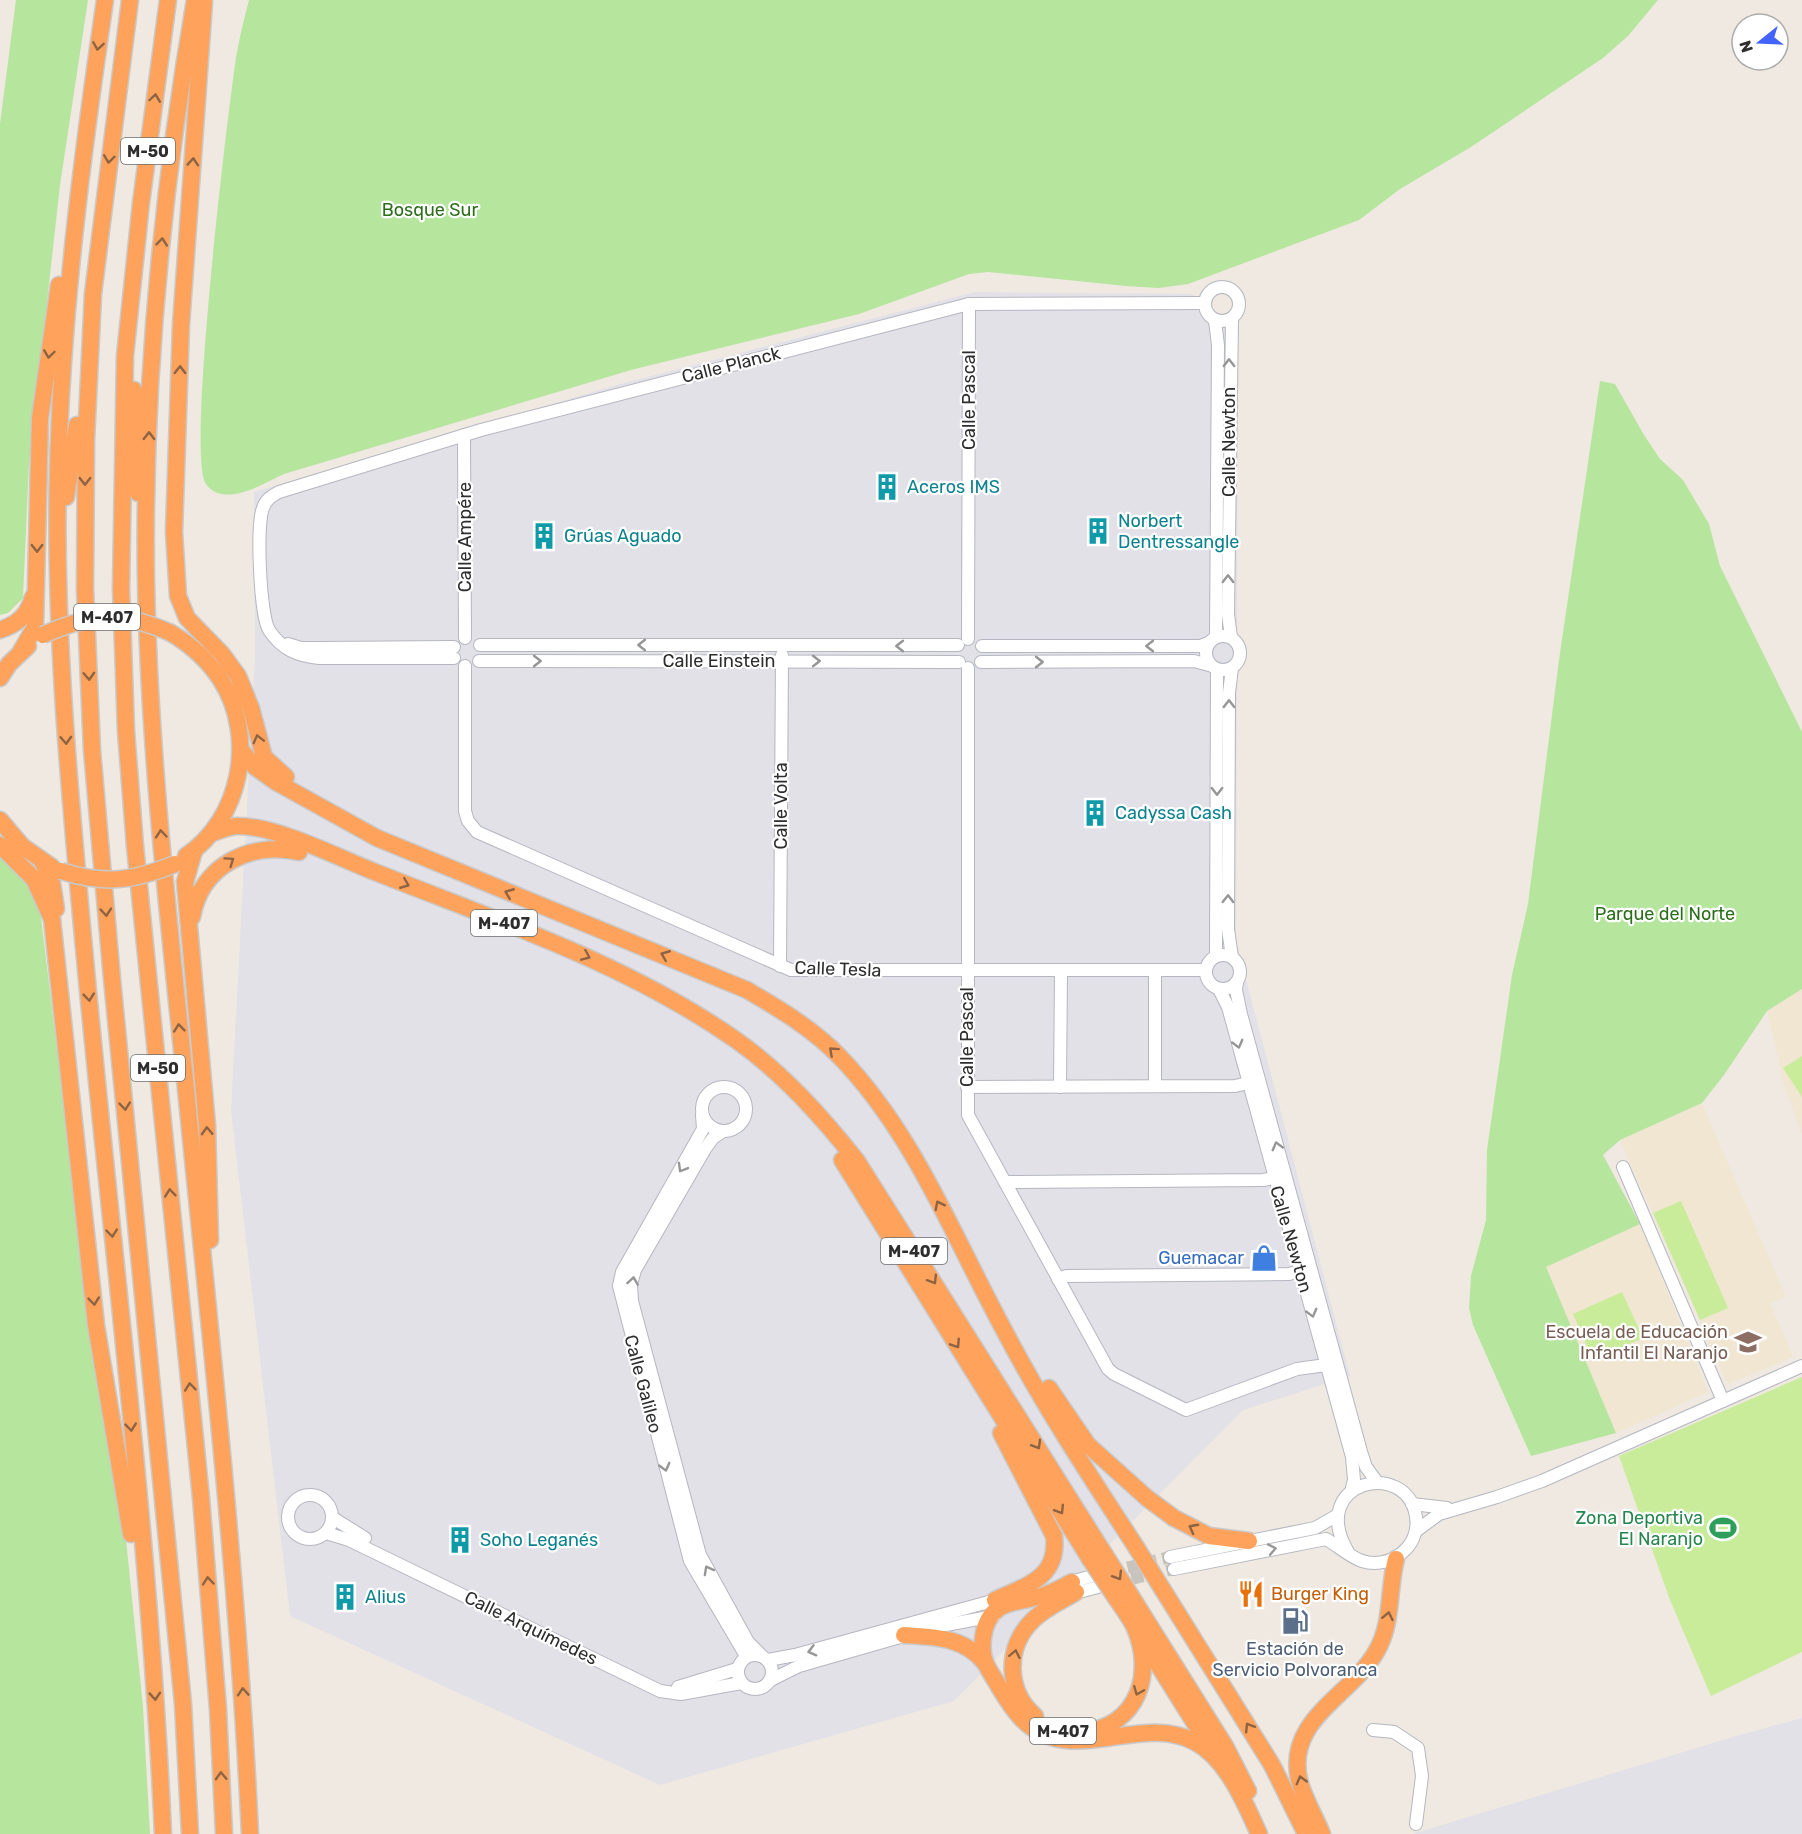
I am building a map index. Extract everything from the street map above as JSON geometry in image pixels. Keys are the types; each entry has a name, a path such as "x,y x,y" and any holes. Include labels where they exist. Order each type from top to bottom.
{"highway":[{"path":"105,0 75,214 63,349 58,471 59,598 66,753 151,1638 163,1834"},
{"name":"M-50","path":"130,0 99,234 88,381 85,589 92,750 183,1704 189,1834"},
{"name":"M-50","path":"168,0 125,356 120,523 126,731 136,857 202,1510 218,1709 224,1834"},
{"path":"146,579 151,352 167,196 195,0"},
{"path":"178,637 171,603 181,325 205,0"},
{"path":"7,665 35,627 40,418 68,230 75,214"},
{"path":"131,302 135,341 139,514 146,579 154,747 243,1696 250,1834"},
{"path":"59,598 65,504 81,399 88,381"},
{"path":"174,532 178,596 187,618 222,654 238,676 251,708 264,757 280,773 327,808"},
{"path":"0,630 26,615 37,585"},
{"name":"M-407","path":"0,820 22,846 42,861 61,871 82,878 117,881 146,876 175,864 212,833 231,799 239,772 241,750 239,729 228,692 211,667 178,637 143,621 116,616 72,622 43,635 7,665"},
{"name":"M-407","path":"241,750 269,777 377,838 737,986 791,1016 837,1054 873,1094 912,1152 1004,1332 1072,1448 1272,1765 1306,1834"},
{"name":"M-407","path":"212,833 236,826 266,830 592,958 666,998 736,1041 821,1116 857,1161 1123,1597 1225,1746 1271,1834"},
{"path":"0,845 34,879 50,912 66,1034 105,1390 151,1638"},
{"path":"189,927 197,901 207,883 223,866 238,855 267,847 279,847 351,862"},
{"path":"194,850 185,882 207,1125 210,1253 219,1360 216,1399"},
{"path":"42,861 54,894 66,1034"},
{"name":"M-407","path":"666,998 746,1061 818,1126 849,1171 975,1374 1098,1557"},
{"name":"M-407","path":"1004,1332 1026,1351 1088,1445 1115,1471 1147,1498 1192,1529 1209,1536 1249,1541"},
{"name":"M-407","path":"975,1374 1009,1449 1054,1536 1056,1551 1053,1564 1045,1573 993,1608"},
{"path":"1322,1834 1299,1781 1298,1766 1302,1740 1315,1718 1370,1662 1378,1650 1390,1610 1396,1559"},
{"path":"985,1663 982,1646 985,1628 993,1608 1074,1587"},
{"name":"M-407","path":"1074,1587 1024,1629 1012,1660 1012,1676 1023,1702 1048,1726 1073,1733 1098,1730 1129,1708 1139,1690 1144,1670 1134,1626 1123,1597"},
{"name":"M-407","path":"1134,1626 1245,1803 1259,1834"},
{"name":"M-407","path":"904,1635 943,1638 965,1646 985,1663 1022,1719 1051,1738 1090,1741 1141,1732 1168,1734 1195,1741 1218,1760"}],"street":[{"path":"1214,289 1231,289 1239,304 1232,319 1215,321 1207,314 1204,303 1214,289"},
{"name":"Calle Planck","path":"454,652 301,648 279,641 268,629 262,609 261,518 268,498 290,489 464,435 969,304 1204,303"},
{"name":"Calle Pascal","path":"963,642 969,304"},
{"name":"Calle Newton","path":"1231,637 1228,591 1232,319"},
{"name":"Calle Newton","path":"1212,640 1218,345 1215,321"},
{"name":"Calle Ampére","path":"464,435 465,638"},
{"path":"982,646 1200,646 1212,640 1231,637 1237,642 1240,654 1232,668 1229,693 1228,929 1232,957 1240,969 1237,982 1229,988 1219,989 1211,985 1205,970 1208,963 1216,956 1232,957"},
{"path":"465,638 470,638 480,645 482,654 478,661 465,666 454,652 465,638"},
{"path":"981,662 984,654 982,646 976,640 963,642 955,654 963,665 981,662 1194,661 1213,667 1232,668"},
{"path":"1212,640 1205,652 1213,667 1216,956"},
{"name":"Calle Einstein","path":"480,645 782,646 963,642"},
{"name":"Calle Volta","path":"780,966 782,646"},
{"name":"Calle Einstein","path":"478,661 782,661 963,665"},
{"name":"Calle Pascal","path":"963,665 968,1115 1108,1369 1186,1410 1297,1369 1326,1365"},
{"name":"Calle Tesla","path":"465,666 465,811 468,821 477,832 780,966 804,972 1205,970"},
{"path":"1155,970 1155,1086"},
{"path":"1060,1087 1061,971"},
{"name":"Calle Newton","path":"1237,982 1236,990 1242,1020 1362,1455 1366,1467 1377,1482"},
{"name":"Calle Newton","path":"1219,989 1228,1007 1352,1457 1354,1480 1351,1492"},
{"path":"967,1087 1235,1086 1248,1083"},
{"path":"717,1087 735,1089 745,1100 746,1114 738,1126 723,1131 711,1128 702,1115 703,1100 707,1093 717,1087"},
{"name":"Calle Galileo","path":"702,1115 703,1129 621,1272 620,1286 690,1561 746,1656"},
{"name":"Calle Galileo","path":"723,1131 713,1138 705,1149 635,1270 631,1284 632,1301 700,1555 748,1642 765,1657"},
{"path":"1623,1167 1723,1401"},
{"path":"1005,1182 1263,1180 1274,1178"},
{"path":"1058,1279 1066,1276 1289,1274 1300,1271"},
{"path":"1416,1531 1439,1514 1531,1485 1802,1366"},
{"path":"1336,1516 1315,1528 1249,1541 1172,1563 1326,1539 1362,1561 1376,1564 1396,1559 1408,1548 1416,1531 1417,1518 1412,1504 1401,1490 1377,1482 1366,1484 1351,1492 1340,1504 1336,1516 1337,1534 1348,1552"},
{"name":"Calle Arquímedes","path":"737,1669 678,1687 664,1685 352,1532 333,1518 331,1507 318,1496 302,1496 292,1503 289,1509 291,1529 296,1534 310,1540 326,1533 349,1540 660,1691 681,1694 741,1683"},
{"path":"1412,1504 1436,1509 1454,1508"},
{"path":"326,1533 333,1518"},
{"path":"1074,1587 1095,1582"},
{"path":"993,1608 799,1666 755,1689 741,1683 737,1669 746,1656 765,1657 806,1653 993,1608"},
{"path":"765,1657 772,1666 771,1680"},
{"path":"1373,1730 1395,1732 1418,1748 1422,1776 1416,1824"}],"shaded area":[{"path":"975,292 1192,294 1238,328 1236,941 1350,1376 1243,1410 954,1701 660,1785 290,1616 231,1111 255,655 254,492 613,386"},
{"path":"1802,989 1802,1135 1784,1085 1767,1011"},
{"path":"1702,1103 1786,1297 1770,1303 1793,1357 1728,1384 1620,1140"},
{"path":"1640,1224 1708,1392 1616,1433 1546,1267"},
{"path":"1802,1718 1802,1834 1412,1834 1733,1737"}],"green space":[{"path":"16,0 88,0 60,185 29,464 23,598 8,613 0,615 0,124"},
{"name":"Bosque Sur","path":"249,0 1658,0 1628,36 1603,58 1471,147 1400,189 1359,220 1188,284 1159,288 988,272 969,274 859,314 631,370 284,474 244,492 223,494 214,491 206,484 201,460 201,414 210,281 225,144 236,58"},
{"name":"Parque del Norte","path":"1600,381 1615,384 1660,459 1683,480 1709,524 1720,566 1802,732 1802,989 1767,1011 1724,1075 1702,1103 1620,1140 1603,1155 1640,1224 1546,1267 1616,1433 1531,1456 1473,1325 1469,1308 1471,1276 1486,1220 1487,1150 1512,975 1528,904 1559,660"},
{"path":"0,855 27,880 40,909 86,1291 126,1539 143,1707 150,1834 0,1834"},
{"path":"1802,1056 1802,1097 1783,1068"},
{"path":"1681,1201 1728,1308 1700,1320 1653,1213"},
{"path":"1622,1292 1643,1338 1593,1360 1573,1314"},
{"name":"Zona Deportiva El Naranjo","path":"1802,1377 1802,1652 1711,1696 1670,1600 1619,1456"}],"tunnel":[{"path":"1110,1572 1170,1557"},
{"path":"1114,1583 1174,1569"}],"place":[{"name":"Aceros IMS","path":"887,487"},
{"name":"Norbert Dentressangle","path":"1098,531"},
{"name":"Grúas Aguado","path":"544,536"},
{"name":"Cadyssa Cash","path":"1095,813"},
{"name":"Guemacar","path":"1264,1258"},
{"name":"Escuela de Educación Infantil El Naranjo","path":"1748,1342"},
{"name":"Zona Deportiva El Naranjo","path":"1723,1528"},
{"name":"Soho Leganés","path":"460,1540"},
{"name":"Burger King","path":"1251,1594"},
{"name":"Alius","path":"345,1597"},
{"name":"Estación de Servicio Polvoranca","path":"1295,1621"}]}
